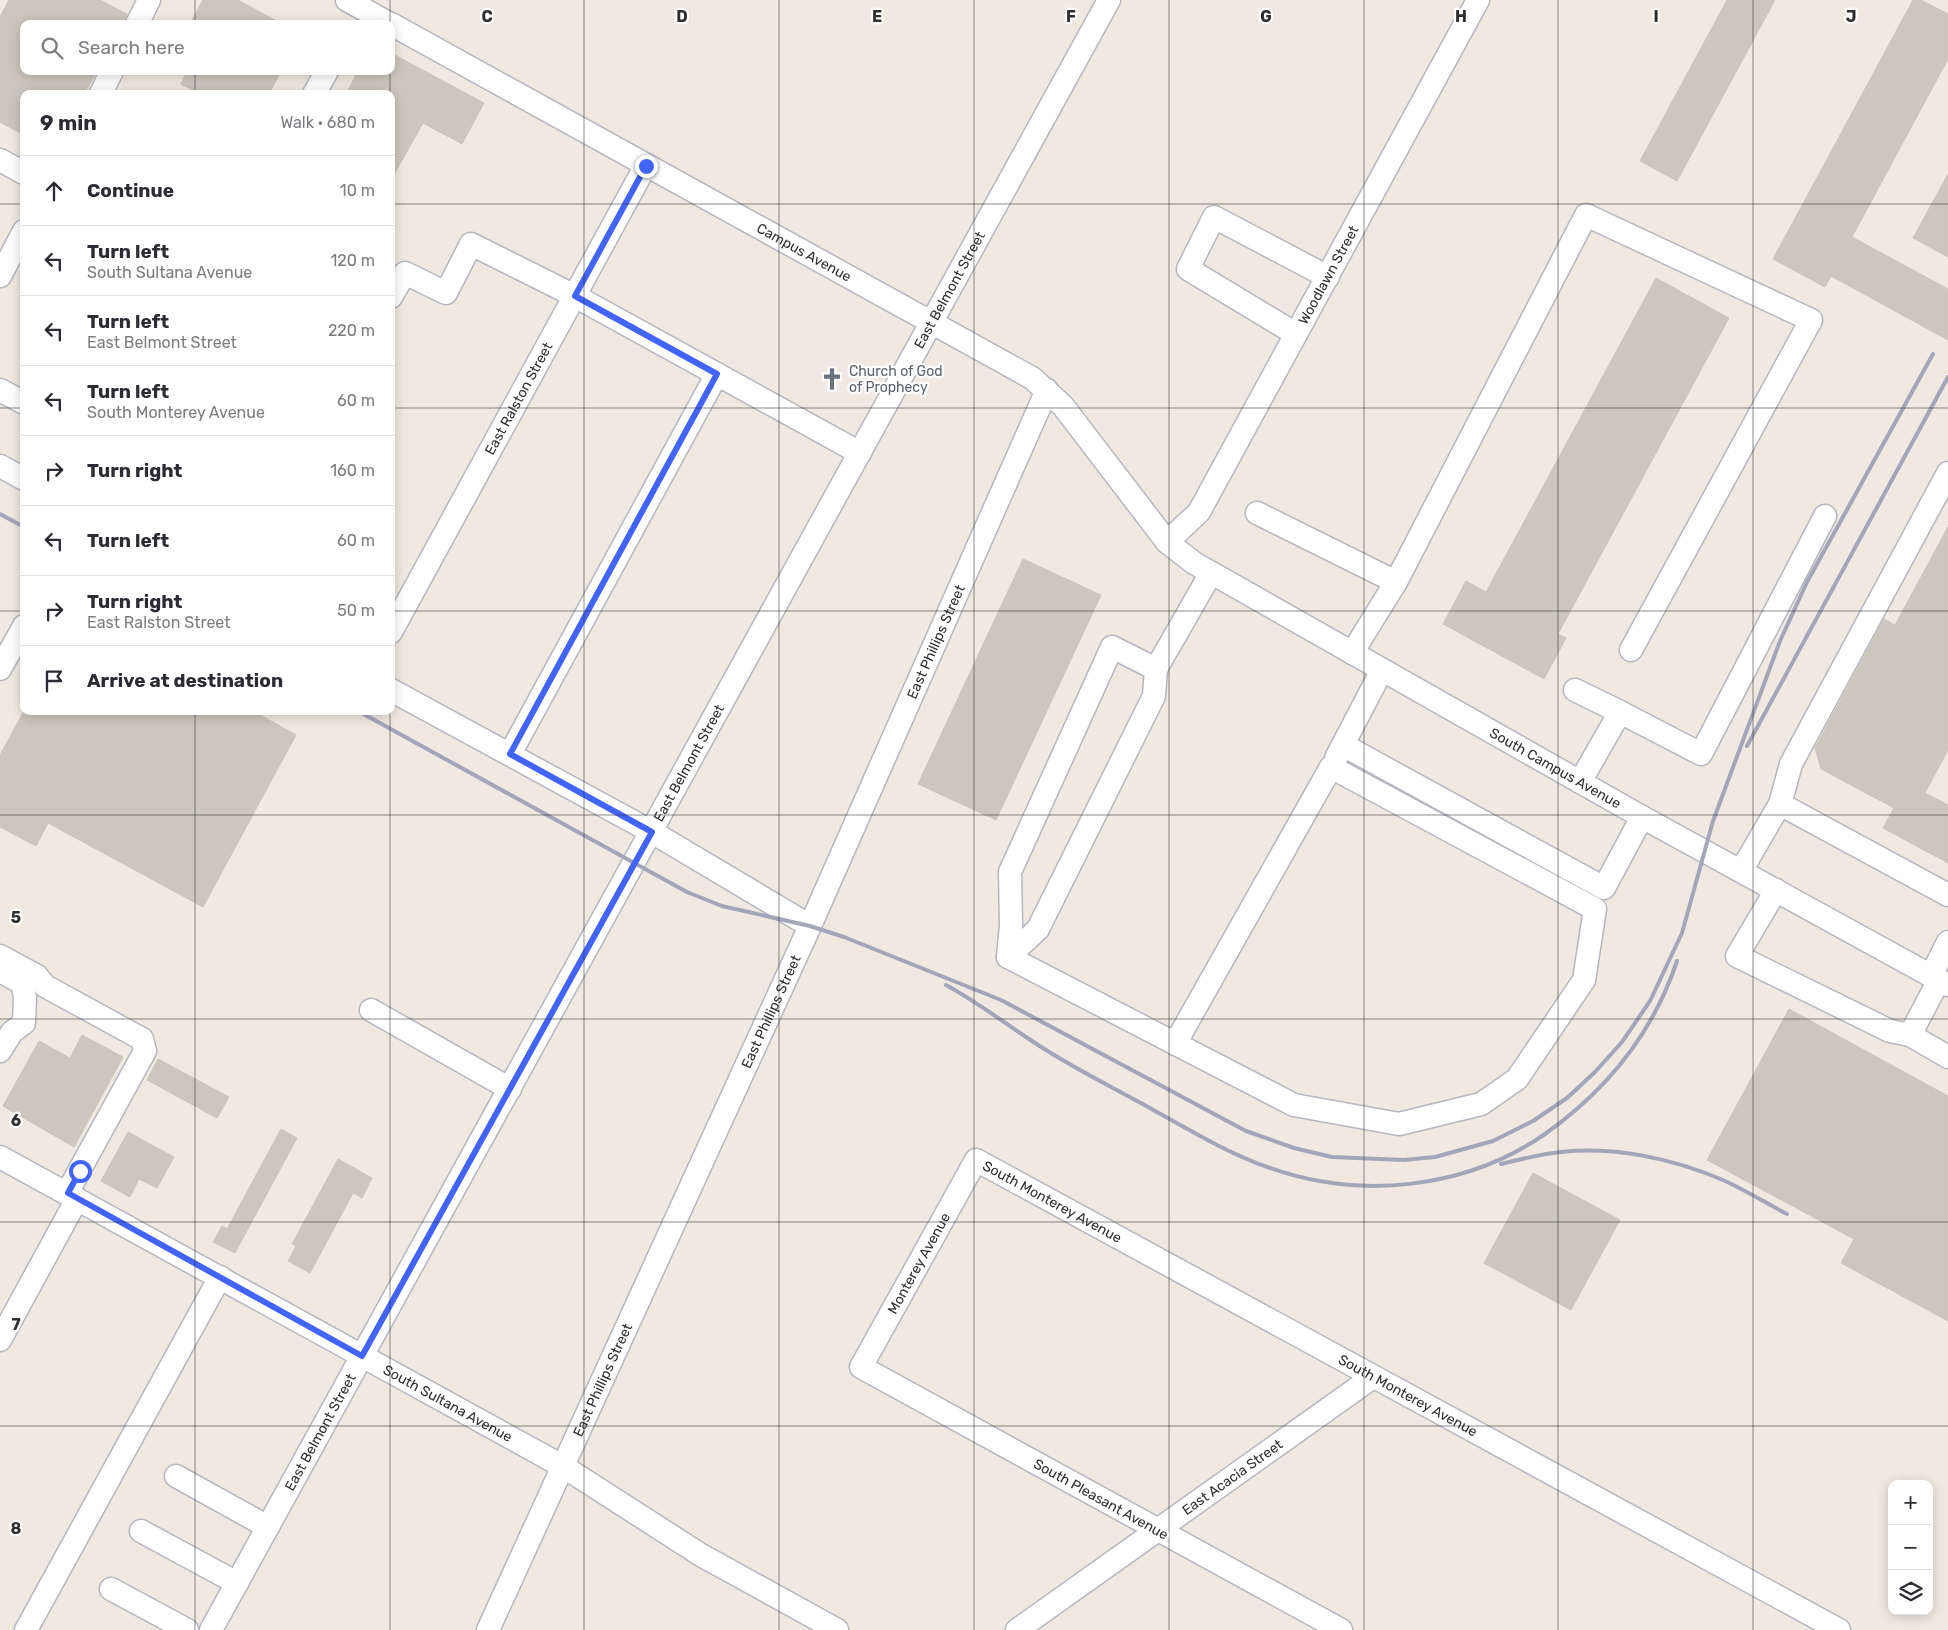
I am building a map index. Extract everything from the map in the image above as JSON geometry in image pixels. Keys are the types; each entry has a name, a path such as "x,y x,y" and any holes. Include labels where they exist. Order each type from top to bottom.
{"street":[{"path":"139,20 149,0"},
{"name":"East Belmont Street","path":"211,1630 1109,0"},
{"name":"Woodlawn Street","path":"1167,542 1199,512 1478,0"},
{"name":"Campus Avenue","path":"357,8 382,20"},
{"name":"Campus Avenue","path":"395,26 1032,378 1063,406 1167,542"},
{"path":"103,90 110,75"},
{"path":"316,90 324,75"},
{"path":"0,160 20,171"},
{"name":"East Ralston Street","path":"395,625 646,166"},
{"path":"1352,653 1396,582 1586,216 1811,320 1631,650"},
{"path":"1296,334 1188,269 1214,217 1328,276"},
{"path":"0,276 20,238"},
{"path":"395,290 405,273 446,293 471,244 575,296 860,453"},
{"path":"510,754 717,374"},
{"path":"0,390 20,401"},
{"name":"East Phillips Street","path":"488,1630 810,926 1047,390"},
{"path":"0,466 20,477"},
{"path":"1741,871 1780,804 1791,764 1948,472"},
{"path":"1257,513 1396,582"},
{"path":"1575,690 1701,754 1825,516"},
{"name":"South Campus Avenue","path":"1167,542 1211,573 1352,653 1642,817 1939,980"},
{"path":"1008,957 1038,929 1154,696 1156,669 1211,573"},
{"path":"0,669 20,633"},
{"path":"1008,957 1011,926 1010,872 1112,647 1156,669"},
{"path":"1176,1044 1331,767 1382,670"},
{"path":"395,692 652,832 810,926"},
{"path":"1580,782 1620,712"},
{"path":"1343,745 1604,888"},
{"path":"1331,767 1596,909"},
{"path":"1780,804 1948,895"},
{"path":"1008,957 1294,1106 1399,1124 1481,1104 1517,1079 1584,980 1596,909 1604,888 1642,817"},
{"path":"1776,890 1737,956 1890,1031 1910,1035 1948,1057"},
{"path":"1910,1035 1939,980 1948,942"},
{"path":"0,956 37,976 45,986 142,1039 145,1051 0,1340"},
{"path":"0,971 22,983 25,997 24,1023 12,1032 0,1051"},
{"path":"371,1010 510,1089"},
{"name":"South Sultana Avenue","path":"0,1156 564,1466 701,1555 837,1630"},
{"name":"Monterey Avenue","path":"861,1367 976,1160"},
{"name":"South Monterey Avenue","path":"976,1160 1840,1630"},
{"path":"26,1630 220,1277"},
{"name":"South Pleasant Avenue","path":"861,1367 1342,1630"},
{"name":"East Acacia Street","path":"1017,1630 1373,1377"},
{"path":"176,1476 268,1527"},
{"path":"141,1531 237,1583"},
{"path":"111,1589 187,1630"}],"building":[{"path":"9,0 100,0 127,14 125,20 20,20 20,75 95,75 86,90 20,90 20,133 0,122 0,17"},
{"path":"203,0 238,0 275,20 192,20"},
{"path":"1727,0 1775,0 1677,181 1640,161"},
{"path":"1913,0 1921,0 1948,14 1948,59 1852,237 1948,289 1948,340 1831,276 1825,287 1773,259"},
{"path":"395,55 484,103 462,144 423,123 395,173 395,90 348,90 356,75 395,75"},
{"path":"185,75 279,75 271,90 192,90 181,84"},
{"path":"1948,174 1948,257 1913,238"},
{"path":"1656,278 1729,318 1558,634 1566,638 1544,679 1443,624 1466,581 1486,592"},
{"path":"1948,527 1948,750 1925,793 1948,805 1948,863 1883,828 1894,808 1821,769 1815,748 1884,619 1895,625"},
{"path":"1023,559 1101,595 996,820 918,784"},
{"path":"22,715 260,715 296,735 203,907 48,823 36,846 0,827 0,755"},
{"path":"1789,1009 1948,1096 1948,1321 1841,1263 1854,1239 1707,1160"},
{"path":"82,1035 123,1057 74,1147 3,1106 39,1041 70,1058"},
{"path":"158,1059 229,1097 217,1118 147,1080"},
{"path":"281,1129 297,1138 235,1253 213,1242 222,1226 227,1229"},
{"path":"128,1132 174,1157 157,1188 139,1179 130,1197 101,1181"},
{"path":"338,1159 372,1178 362,1198 353,1193 310,1273 288,1261 296,1246 292,1244"},
{"path":"1533,1173 1620,1220 1571,1310 1484,1263"}],"railway":[{"path":"365,715 687,892 722,906 810,926 844,937 1001,1000 1246,1131 1294,1148 1332,1157 1404,1160 1435,1157 1493,1141 1533,1121 1567,1098 1595,1072 1622,1042 1650,1001 1682,933 1713,821 1780,641 1807,582 1933,354"},
{"path":"1747,746 1948,377"},
{"path":"0,514 20,525"},
{"path":"946,985 1069,1064 1203,1138 1253,1162 1304,1178 1340,1184 1376,1186 1412,1184 1447,1177 1481,1167 1514,1153 1545,1134 1588,1099 1625,1058 1655,1012 1677,961"},
{"path":"1501,1164 1561,1152 1602,1151 1644,1156 1685,1166 1723,1180 1787,1214"}],"place":[{"name":"Church of God of Prophecy","path":"832,379"}],"route":[{"path":"80,1171 68,1193 362,1356 652,832 510,754 717,374 575,296 646,166"}]}
